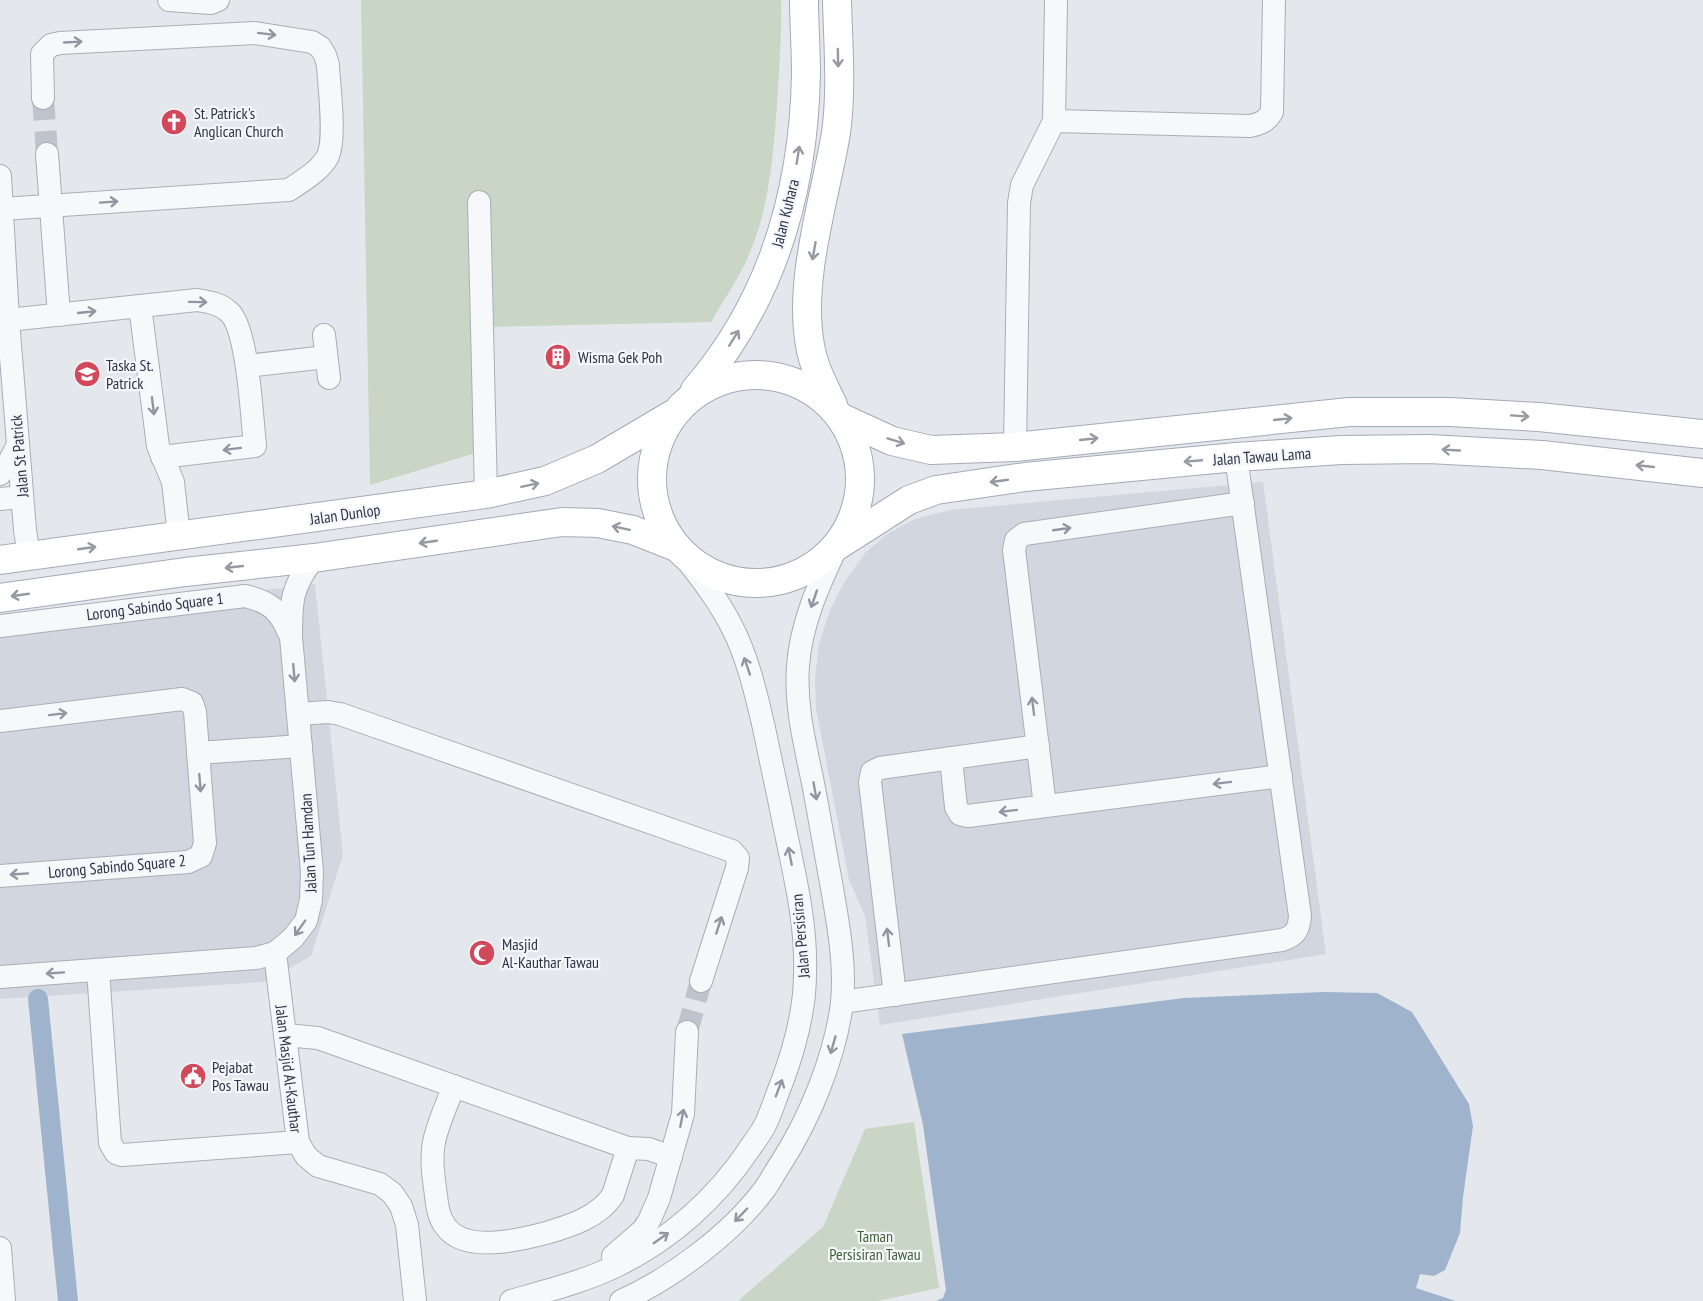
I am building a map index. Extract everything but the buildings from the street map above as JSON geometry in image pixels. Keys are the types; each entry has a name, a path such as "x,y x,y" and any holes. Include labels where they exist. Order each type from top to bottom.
{"main road":[{"name":"Jalan Kuhara","path":"680,407 711,372 754,306 782,233 791,199 802,128 806,73 804,0"},
{"name":"Jalan Kuhara","path":"837,0 839,91 836,130 813,254 806,316 810,347 838,414"},
{"path":"0,598 185,572 314,558 562,522 598,522 633,530 679,551 711,574 744,583 779,581 811,568 837,546 855,516 862,483 857,449 838,414 809,388 778,376 746,375 713,383 680,407 659,438 651,466 652,495 660,523 679,551"},
{"name":"Jalan Dunlop","path":"0,560 486,494 545,481 587,464 680,407"},
{"name":"Jalan Tawau Lama","path":"838,414 892,441 932,450 1015,447 1349,412 1450,412 1528,416 1703,434"},
{"name":"Jalan Tawau Lama","path":"837,546 909,500 936,490 1025,477 1236,457 1341,450 1429,448 1542,455 1703,473"},
{"path":"29,556 56,573 126,580"}],"street":[{"path":"169,0 211,3 218,0"},
{"path":"1015,447 1019,203 1022,185 1054,121 1056,0"},
{"path":"1054,121 1250,126 1259,124 1268,119 1272,112 1274,0"},
{"path":"2,209 289,190 318,169 328,155 331,136 328,65 320,47 312,42 294,38 245,33 51,45 42,54 43,98"},
{"path":"47,153 59,315"},
{"name":"Jalan St Patrick","path":"0,176 18,445 11,498 29,556"},
{"path":"479,202 486,494"},
{"path":"8,320 197,300 223,307 233,316 239,329 247,366 255,446 162,457"},
{"path":"140,306 158,446 173,482 179,536"},
{"path":"247,366 326,357"},
{"path":"0,474 18,445"},
{"path":"842,1002 1290,938 1296,933 1300,925 1300,916 1236,457"},
{"path":"1045,806 1014,550 1016,540 1024,534 1243,503"},
{"path":"621,1301 668,1276 739,1218 764,1191 797,1138 826,1069 842,1002 842,968 836,907 797,694 798,665 808,616 837,546"},
{"name":"Jalan Persisiran","path":"511,1301 575,1282 616,1265 658,1241 690,1217 717,1190 743,1159 765,1126 790,1060 804,1000 806,973 798,897 754,687 733,629 715,597 679,551"},
{"name":"Jalan Tun Hamdan","path":"275,953 293,938 306,921 311,900 312,872 291,637 294,588 314,558"},
{"name":"Lorong Sabindo Square 1","path":"0,626 245,596 259,599 273,606 283,619 291,637"},
{"name":"Lorong Sabindo Square 2","path":"0,721 182,699 192,703 195,712 205,843 201,856 188,862 0,876"},
{"path":"298,714 328,712 340,714 732,851 738,858 737,868 701,981"},
{"path":"198,753 301,746"},
{"path":"895,995 870,777 872,772 880,768 1038,746"},
{"path":"951,758 956,807 960,814 968,816 1281,776"},
{"path":"0,977 256,958 275,953"},
{"name":"Jalan Masjid Al-Kauthar","path":"275,953 298,1142 306,1156 318,1166 380,1184 392,1193 401,1206 406,1225 415,1301"},
{"path":"98,970 110,1143 116,1153 122,1155 298,1142"},
{"path":"575,1282 598,1267 643,1230 654,1212 684,1114 687,1032"},
{"path":"285,1035 318,1038 628,1148 649,1149 671,1157"},
{"path":"454,1086 434,1140 432,1162 439,1214 454,1236 463,1240 477,1242 535,1236 583,1220 609,1202 628,1148"},
{"path":"0,1248 4,1301"}],"shaded area":[{"path":"1263,482 1326,954 880,1025 865,916 849,880 816,708 815,678 819,644 830,610 843,584 865,553 887,534 915,519 950,510"},
{"path":"315,584 343,855 311,956 264,982 0,999 0,622"}],"green space":[{"path":"361,0 781,0 777,105 767,196 747,259 711,322 488,327 479,452 370,485"},
{"name":"Taman Persisiran Tawau","path":"914,1122 939,1288 878,1301 738,1301 823,1227 865,1129"}],"water":[{"path":"1324,992 1377,993 1412,1012 1469,1104 1473,1126 1460,1233 1445,1270 1434,1276 1420,1274 1416,1288 1456,1301 936,1301 943,1298 946,1290 923,1125 902,1034 1184,998"}],"waterway":[{"path":"38,999 68,1301"}],"tunnel":[{"path":"43,98 47,154"},
{"path":"687,1032 701,981"}],"place":[{"name":"St. Patrick's Anglican Church","path":"174,122"},
{"name":"Wisma Gek Poh","path":"558,357"},
{"name":"Taska St. Patrick","path":"87,374"},
{"name":"Masjid Al-Kauthar Tawau","path":"482,953"},
{"name":"Pejabat Pos Tawau","path":"193,1076"}]}
